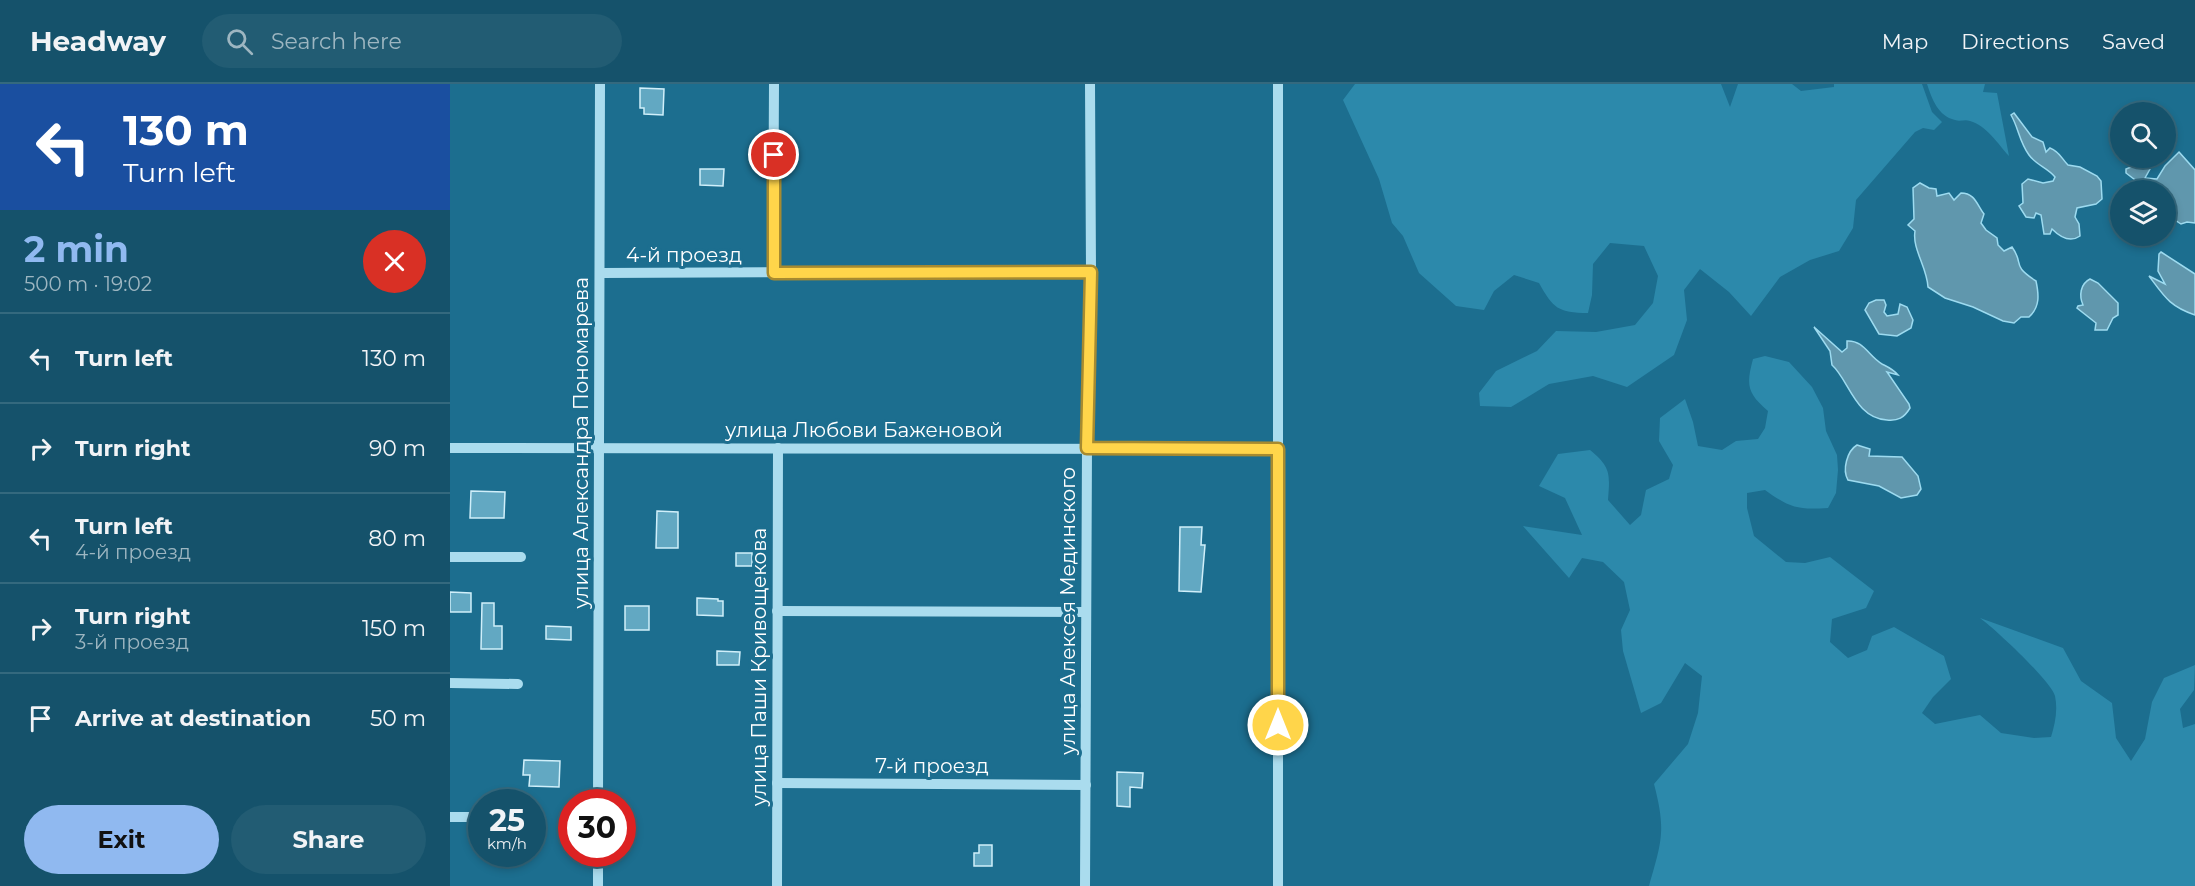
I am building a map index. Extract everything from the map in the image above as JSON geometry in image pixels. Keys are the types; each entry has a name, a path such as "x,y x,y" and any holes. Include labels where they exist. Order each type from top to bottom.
{"street":[{"name":"улица Александра Пономарева","path":"598,789 600,84"},
{"path":"774,84 774,273"},
{"name":"улица Алексея Мединского","path":"1085,886 1085,612 1091,272 1090,84"},
{"path":"1278,84 1278,886"},
{"name":"4-й проезд","path":"601,273 1091,272"},
{"name":"улица Любови Баженовой","path":"450,448 1278,449"},
{"name":"улица Паши Кривощекова","path":"777,886 778,448"},
{"path":"450,557 521,557"},
{"path":"777,610 1085,612"},
{"path":"450,683 518,684"},
{"name":"7-й проезд","path":"777,783 1086,785"},
{"path":"450,817 468,817"},
{"path":"598,867 598,886"}],"shaded area":[{"path":"1355,84 1721,84 1730,107 1738,84 1792,84 1801,91 1834,87 1834,84 1922,84 1932,112 1942,122 1934,130 1923,128 1915,132 1856,200 1853,228 1839,251 1810,260 1780,277 1751,316 1729,292 1700,269 1684,290 1687,320 1674,355 1627,387 1593,376 1549,384 1511,407 1480,406 1479,393 1496,371 1537,351 1556,331 1596,332 1635,325 1653,303 1658,276 1644,246 1610,243 1593,264 1592,295 1588,313 1563,310 1548,298 1539,283 1514,275 1494,291 1484,310 1456,306 1419,273 1403,236 1392,223 1379,179 1343,100"},
{"path":"1927,84 1985,84 1983,92 1997,93 2009,156 1981,126 1966,120 1957,121 1944,115 1934,101"},
{"path":"2014,113 2032,137 2043,142 2046,152 2050,148 2058,153 2068,165 2080,167 2097,176 2101,181 2102,199 2096,204 2077,208 2075,217 2079,224 2080,236 2073,239 2065,238 2052,229 2050,234 2044,234 2041,215 2036,213 2034,218 2026,217 2019,206 2023,203 2022,184 2028,179 2043,183 2053,181 2055,177 2038,164 2026,150 2011,115"},
{"path":"2179,152 2195,170 2195,223 2181,224 2176,221 2176,180 2135,180 2126,173 2128,168 2148,168 2145,178 2157,179 2164,168 2176,168 2176,155"},
{"path":"1920,183 1936,189 1937,196 1949,193 1954,200 1961,193 1970,195 1975,200 1984,214 1981,223 1986,230 1997,238 1998,245 2004,251 2012,247 2020,268 2036,281 2038,300 2029,317 2021,317 2014,323 2003,321 1973,307 1945,298 1928,287 1916,245 1915,231 1908,225 1914,219 1913,188"},
{"path":"2161,252 2195,274 2195,315 2173,304 2149,276 2165,284 2158,271"},
{"path":"2090,279 2098,283 2118,303 2118,315 2113,318 2107,330 2095,330 2096,323 2077,308 2083,305 2081,291"},
{"path":"1884,300 1886,305 1884,312 1887,316 1898,314 1900,304 1907,307 1913,320 1911,328 1897,336 1879,334 1865,310 1869,303"},
{"path":"1814,327 1842,352 1847,348 1847,341 1853,341 1896,373 1898,375 1887,372 1909,404 1910,408 1905,414 1898,419 1887,420 1867,413 1832,365 1830,351"},
{"path":"1765,356 1789,362 1812,387 1823,408 1826,431 1837,455 1838,470 1836,493 1828,508 1809,509 1794,506 1781,501 1765,490 1747,493 1747,508 1754,536 1786,562 1805,563 1830,557 1874,591 1866,608 1832,619 1830,642 1848,658 1867,650 1872,636 1894,627 1944,656 1951,679 1933,697 1922,713 1935,724 1980,715 2001,733 2034,738 2051,737 2056,706 2055,696 2051,689 2021,655 1980,618 2063,648 2081,681 2112,703 2116,738 2131,761 2145,739 2152,702 2164,678 2195,665 2194,690 2180,709 2183,728 2195,724 2195,886 1649,886 1661,835 1660,813 1654,784 1688,744 1698,713 1702,676 1685,663 1661,703 1641,713 1623,651 1621,630 1630,610 1624,582 1603,562 1582,558 1569,578 1523,526 1582,535 1565,498 1539,486 1558,454 1590,450 1602,461 1608,472 1608,500 1630,525 1641,515 1646,490 1669,479 1673,465 1659,441 1660,418 1685,399 1698,446 1722,450 1736,441 1758,439 1765,428 1768,411 1752,393 1749,376 1753,359"},
{"path":"1857,445 1870,449 1869,456 1902,457 1918,476 1921,489 1917,495 1901,498 1879,486 1848,480 1845,471 1846,461"}],"building":[{"path":"640,88 664,89 663,115 644,114 644,108 640,108"},
{"path":"700,169 724,169 723,186 700,185"},
{"path":"471,491 505,492 504,518 470,518"},
{"path":"657,511 678,512 678,548 656,548"},
{"path":"1180,527 1202,527 1201,545 1205,545 1201,592 1179,591"},
{"path":"736,553 752,553 752,566 736,566"},
{"path":"450,592 471,593 471,612 450,612"},
{"path":"697,598 723,601 723,616 697,615"},
{"path":"482,603 494,603 494,626 502,626 502,649 481,649"},
{"path":"625,606 649,606 649,630 625,630"},
{"path":"546,626 571,627 571,640 546,639"},
{"path":"717,651 740,652 739,665 717,665"},
{"path":"524,760 560,761 559,787 529,786 530,775 523,775"},
{"path":"1117,772 1143,773 1142,788 1130,787 1130,807 1117,806"},
{"path":"979,845 992,845 992,866 974,866 974,853 979,853"}],"route":[{"path":"774,155 774,273 1091,272 1087,448 1278,449 1278,725"}]}
